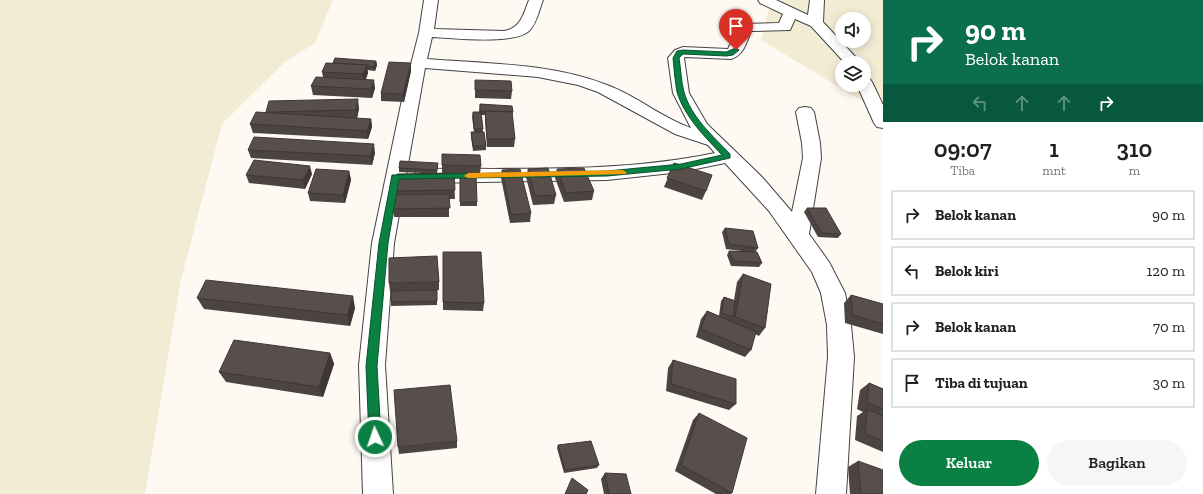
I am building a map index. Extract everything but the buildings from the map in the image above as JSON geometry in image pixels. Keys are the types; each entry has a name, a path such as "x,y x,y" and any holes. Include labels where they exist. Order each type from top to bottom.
{"street":[{"path":"378,494 372,366 383,243 418,63 426,32 431,0"},
{"path":"426,32 504,35 516,34 522,31 525,27 536,0"},
{"path":"765,0 816,23 847,56"},
{"path":"816,23 814,18 818,6 817,0"},
{"path":"790,12 785,27 745,27 736,50 731,54 683,52 677,55 676,58 681,93 700,127 760,188 798,234 822,268 833,293 839,325 841,357 831,494"},
{"path":"418,63 538,72 582,81 604,89 681,130 721,149"},
{"path":"869,92 883,123"},
{"path":"798,234 812,158 812,143 805,112"},
{"path":"395,177 607,174 681,166 721,149"}],"shaded area":[{"path":"0,0 333,0 315,43 285,62 222,124 181,280 145,494 0,494"},
{"path":"771,0 883,0 883,109 875,109 847,92 871,92 871,56 835,56 835,85 761,40"}],"slow traffic":[{"path":"468,176 623,173"}],"route":[{"path":"375,437 372,366 383,243 395,177 607,174 681,166 727,156 700,127 689,110 681,93 676,58 677,55 683,52 731,54 736,50"}]}
